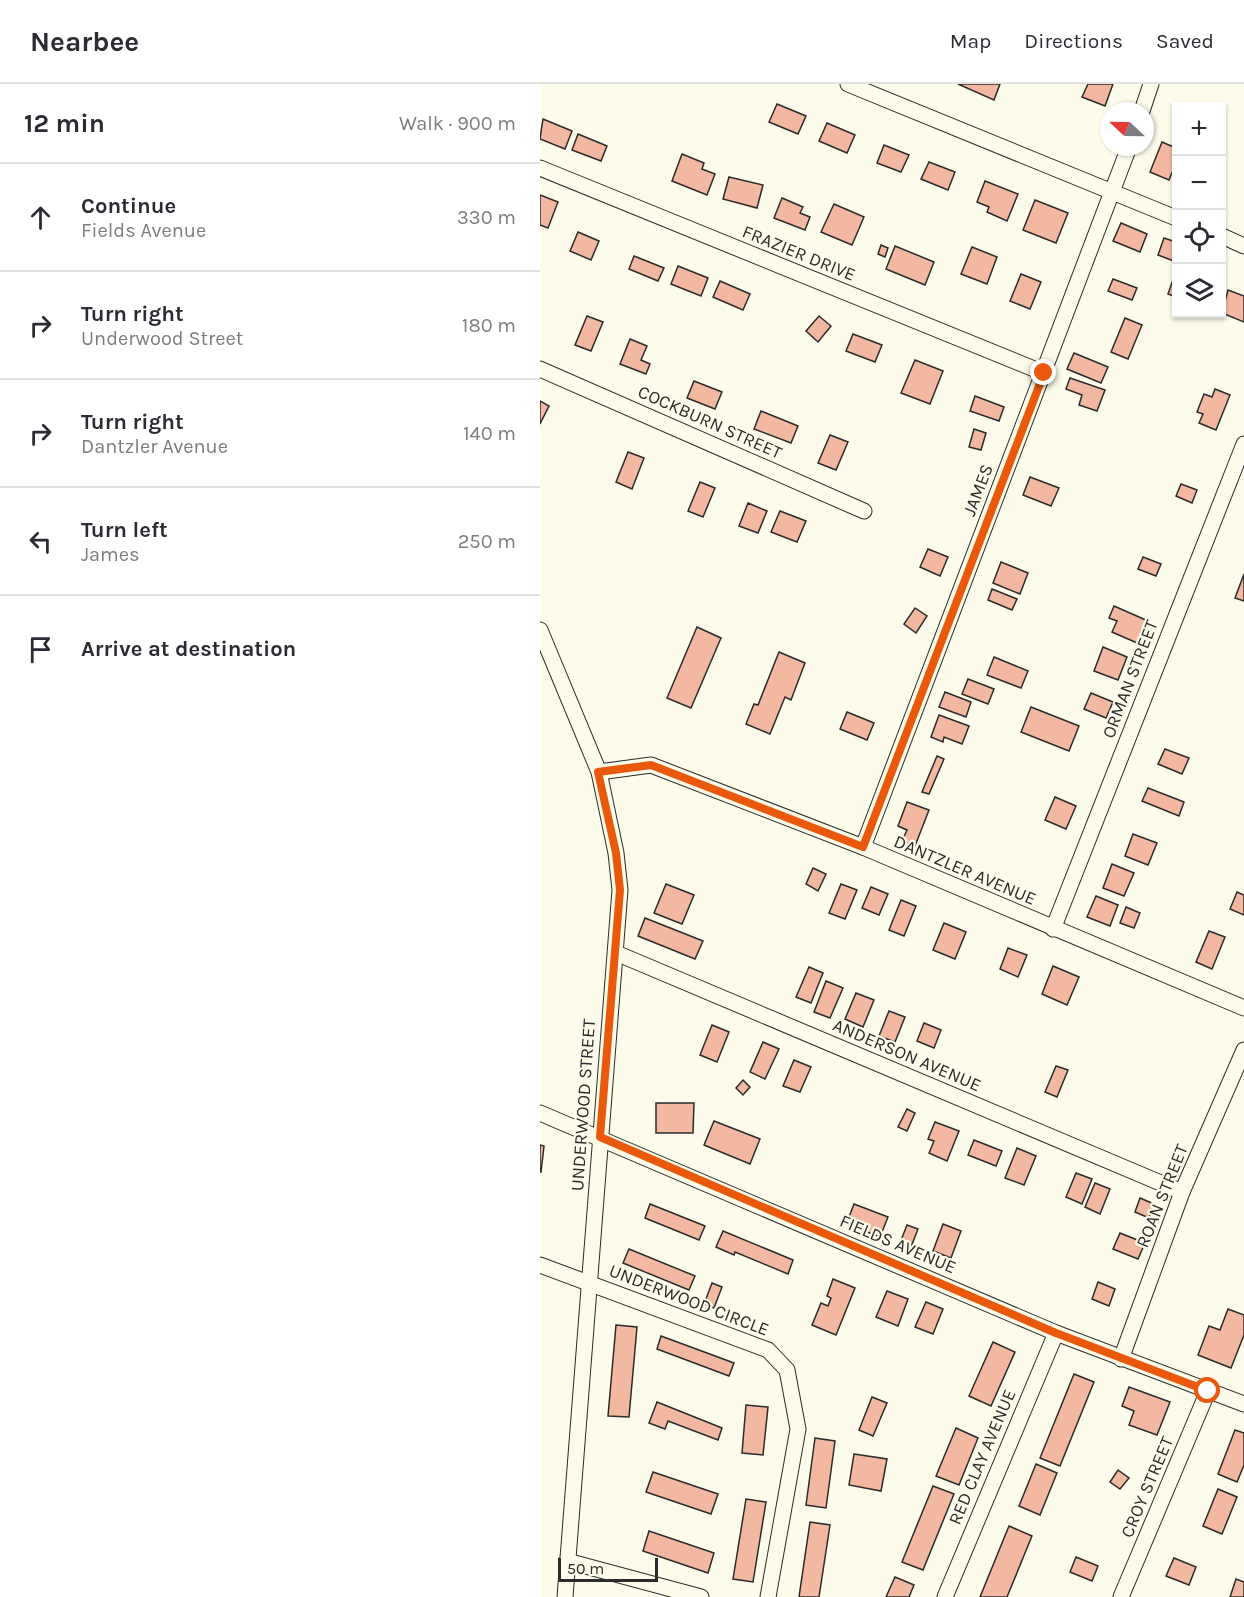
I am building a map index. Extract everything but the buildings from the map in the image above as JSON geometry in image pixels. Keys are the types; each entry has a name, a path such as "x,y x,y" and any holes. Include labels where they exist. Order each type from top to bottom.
{"street":[{"path":"848,84 1172,216"},
{"path":"1145,102 1151,84"},
{"name":"JAMES","path":"863,847 1126,156"},
{"name":"FRAZIER DRIVE","path":"540,168 1044,373"},
{"path":"1226,238 1244,246"},
{"name":"COCKBURN STREET","path":"540,369 864,511"},
{"name":"ORMAN STREET","path":"1053,929 1244,444"},
{"name":"UNDERWOOD STREET","path":"540,630 598,772 620,890 616,953 610,989 591,1283 565,1597"},
{"name":"DANTZLER AVENUE","path":"598,772 651,765 863,847 1244,1008"},
{"name":"ANDERSON AVENUE","path":"616,953 1182,1192"},
{"name":"ROAN STREET","path":"1121,1359 1182,1192 1244,1050"},
{"name":"FIELDS AVENUE","path":"540,1113 1056,1333 1244,1404"},
{"name":"UNDERWOOD CIRCLE","path":"540,1265 768,1350 787,1370 798,1429 768,1597"},
{"name":"RED CLAY AVENUE","path":"945,1597 1056,1333"},
{"name":"CROY STREET","path":"1121,1597 1208,1391"},
{"path":"567,1561 701,1597"}],"route":[{"path":"1044,373 863,847 651,765 598,772 616,853 620,890 616,953 610,989 600,1137 1056,1333 1208,1391"}]}
